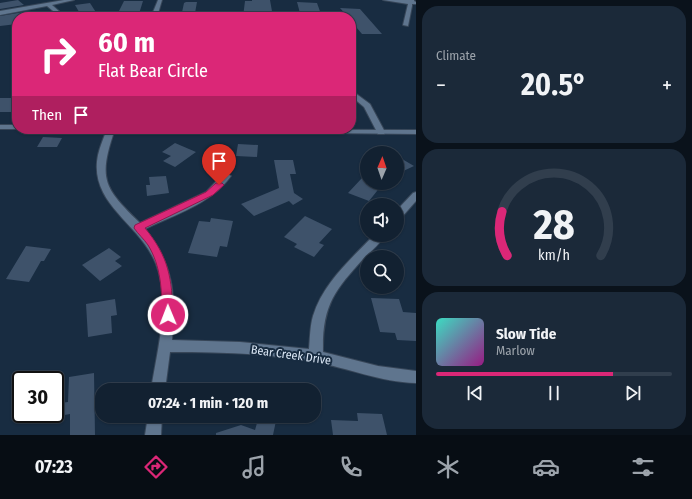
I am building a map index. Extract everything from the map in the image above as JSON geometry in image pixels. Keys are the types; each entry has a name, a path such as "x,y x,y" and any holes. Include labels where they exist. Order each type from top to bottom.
{"street":[{"path":"0,13 72,0"},
{"path":"156,12 160,0"},
{"path":"385,0 414,2"},
{"path":"406,25 409,6 414,2"},
{"path":"48,4 57,12"},
{"path":"356,96 367,106 381,132"},
{"path":"0,126 12,127"},
{"path":"356,132 416,132"},
{"path":"109,134 102,151 100,164 101,178 106,191 114,203 152,243 167,287 168,315 159,383"},
{"path":"139,228 210,194 226,176"},
{"path":"404,208 416,195"},
{"path":"316,356 318,324 326,299 336,285 374,242"},
{"name":"Bear Creek Drive","path":"164,346 257,349 316,356 388,374 416,377"},
{"path":"153,435 154,423"}],"building":[{"path":"18,0 24,5 0,9 0,3"},
{"path":"270,0 272,12 244,12 245,1"},
{"path":"124,1 143,1 140,12 118,12"},
{"path":"197,2 195,12 182,12 184,3"},
{"path":"297,2 317,3 320,12 300,12"},
{"path":"90,3 96,12 79,12 75,5"},
{"path":"340,8 360,9 382,34 362,34 356,27 356,12 344,12"},
{"path":"12,14 12,25 0,26 0,16"},
{"path":"0,98 12,98 12,112 0,112"},
{"path":"43,137 62,138 57,147 37,147"},
{"path":"175,143 196,152 175,167 163,161 171,156 162,152"},
{"path":"238,144 258,145 257,157 236,156"},
{"path":"274,160 293,160 296,174 290,174 294,193 303,199 293,205 289,201 254,216 241,204 279,188"},
{"path":"404,160 414,166 404,171"},
{"path":"166,176 169,193 147,196 146,185 150,185 149,177"},
{"path":"360,180 360,190 378,190 371,198 361,198 348,193"},
{"path":"305,216 332,229 319,243 324,245 314,257 294,247 297,244 284,237"},
{"path":"211,218 233,221 227,247 220,246 217,257 188,253 199,221 210,222"},
{"path":"26,246 51,249 44,261 41,261 29,282 6,279"},
{"path":"109,248 121,257 115,261 122,266 100,281 82,265"},
{"path":"371,298 399,299 403,312 416,313 416,341 397,340 395,333 380,332"},
{"path":"115,299 117,315 111,316 112,333 88,337 86,304"},
{"path":"94,373 95,435 70,435 70,414 64,415 64,402 68,402 69,377"},
{"path":"357,413 382,414 387,435 333,435 331,420 358,421"},
{"path":"257,423 276,423 273,435 216,435 216,433 241,425 255,430"}],"route":[{"path":"168,315 167,287 161,263 152,243 139,228 210,194 219,185"}]}
